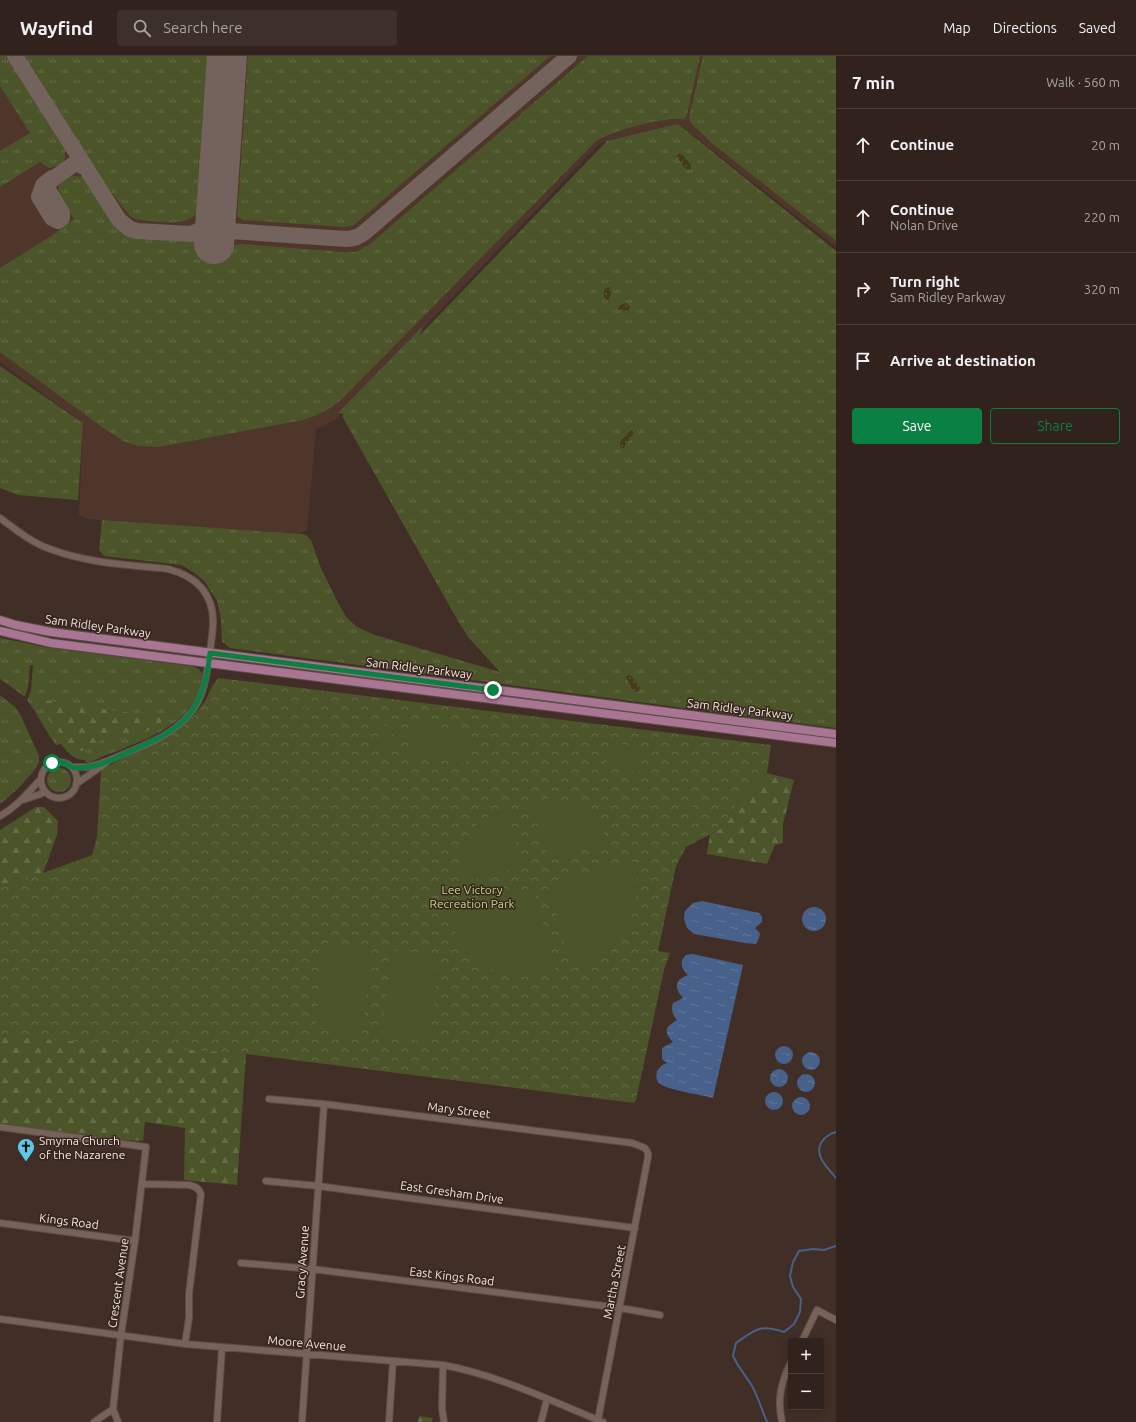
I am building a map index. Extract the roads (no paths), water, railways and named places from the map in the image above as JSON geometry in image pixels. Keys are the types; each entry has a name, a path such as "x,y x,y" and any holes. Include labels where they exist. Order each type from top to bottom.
{"main road":[{"name":"Sam Ridley Parkway","path":"0,620 16,625 51,632 836,734"},
{"name":"Sam Ridley Parkway","path":"0,631 50,643 209,662 836,743"}],"street":[{"path":"0,518 18,532 48,549 91,561 168,569 188,576 205,592 210,603 213,622 209,662 206,681 197,704 190,715 162,737 112,759 87,767 72,768 62,762 52,763 44,770 41,784 46,792 53,797 65,796 70,794 76,784 112,759"},
{"path":"72,768 76,778 76,784"},
{"path":"0,816 22,800 41,779"},
{"path":"22,800 46,792"},
{"name":"Mary Street","path":"269,1099 324,1104 632,1144 645,1148"},
{"name":"Gracy Avenue","path":"302,1422 324,1104"},
{"name":"Crescent Avenue","path":"0,1127 146,1147 135,1241 121,1335 113,1409 118,1422"},
{"name":"Martha Street","path":"601,1421 648,1158 648,1153 645,1148"},
{"name":"East Gresham Drive","path":"266,1181 318,1186 635,1228"},
{"path":"142,1184 195,1186 199,1189 201,1194 189,1294 189,1318 185,1344"},
{"name":"Kings Road","path":"0,1223 135,1241"},
{"name":"East Kings Road","path":"240,1263 312,1269 620,1308 660,1315"},
{"path":"803,1338 817,1310 836,1320"},
{"name":"Moore Avenue","path":"0,1318 185,1344 443,1365 475,1372 601,1421"},
{"path":"217,1422 222,1347"},
{"path":"389,1422 393,1361"},
{"path":"443,1365 442,1408 444,1422"},
{"path":"782,1422 780,1412 780,1393 788,1368"},
{"path":"541,1422 547,1399"},
{"path":"94,1422 113,1409"}],"water":[{"path":"702,901 759,913 762,917 762,922 755,928 760,933 756,944 694,934 687,928 684,919 685,911 693,903"},
{"path":"814,907 822,911 826,919 822,927 814,931 806,927 802,919 806,911"},
{"path":"693,954 743,965 713,1098 663,1086 659,1083 656,1077 657,1071 662,1065 667,1063 662,1059 662,1048 673,1042 668,1035 667,1030 670,1025 677,1020 672,1012 673,1003 683,998 677,988 680,979 688,975 683,968 682,960 686,955"},
{"path":"784,1046 790,1049 793,1055 790,1061 784,1064 778,1061 775,1055 778,1049"},
{"path":"811,1052 817,1055 820,1061 817,1067 811,1070 805,1067 802,1061 805,1055"},
{"path":"779,1069 785,1072 788,1078 785,1084 779,1087 773,1084 770,1078 773,1072"},
{"path":"806,1074 812,1077 815,1083 812,1089 806,1092 800,1089 797,1083 800,1077"},
{"path":"774,1092 780,1095 783,1101 780,1107 774,1110 768,1107 765,1101 768,1095"},
{"path":"801,1097 807,1100 810,1106 807,1112 801,1115 795,1112 792,1106 795,1100"}],"waterway":[{"path":"836,1132 825,1138 819,1148 819,1153 823,1162 836,1178"},
{"path":"767,1422 752,1386 733,1356 736,1343 758,1329 769,1328 784,1332 794,1324 800,1312 801,1299 793,1287 790,1276 793,1262 799,1251 813,1249 824,1250 836,1246"}],"place":[{"name":"Smyrna Church of the Nazarene","path":"26,1162"}],"park label":[{"name":"Lee Victory Recreation Park","path":"472,896"}]}
